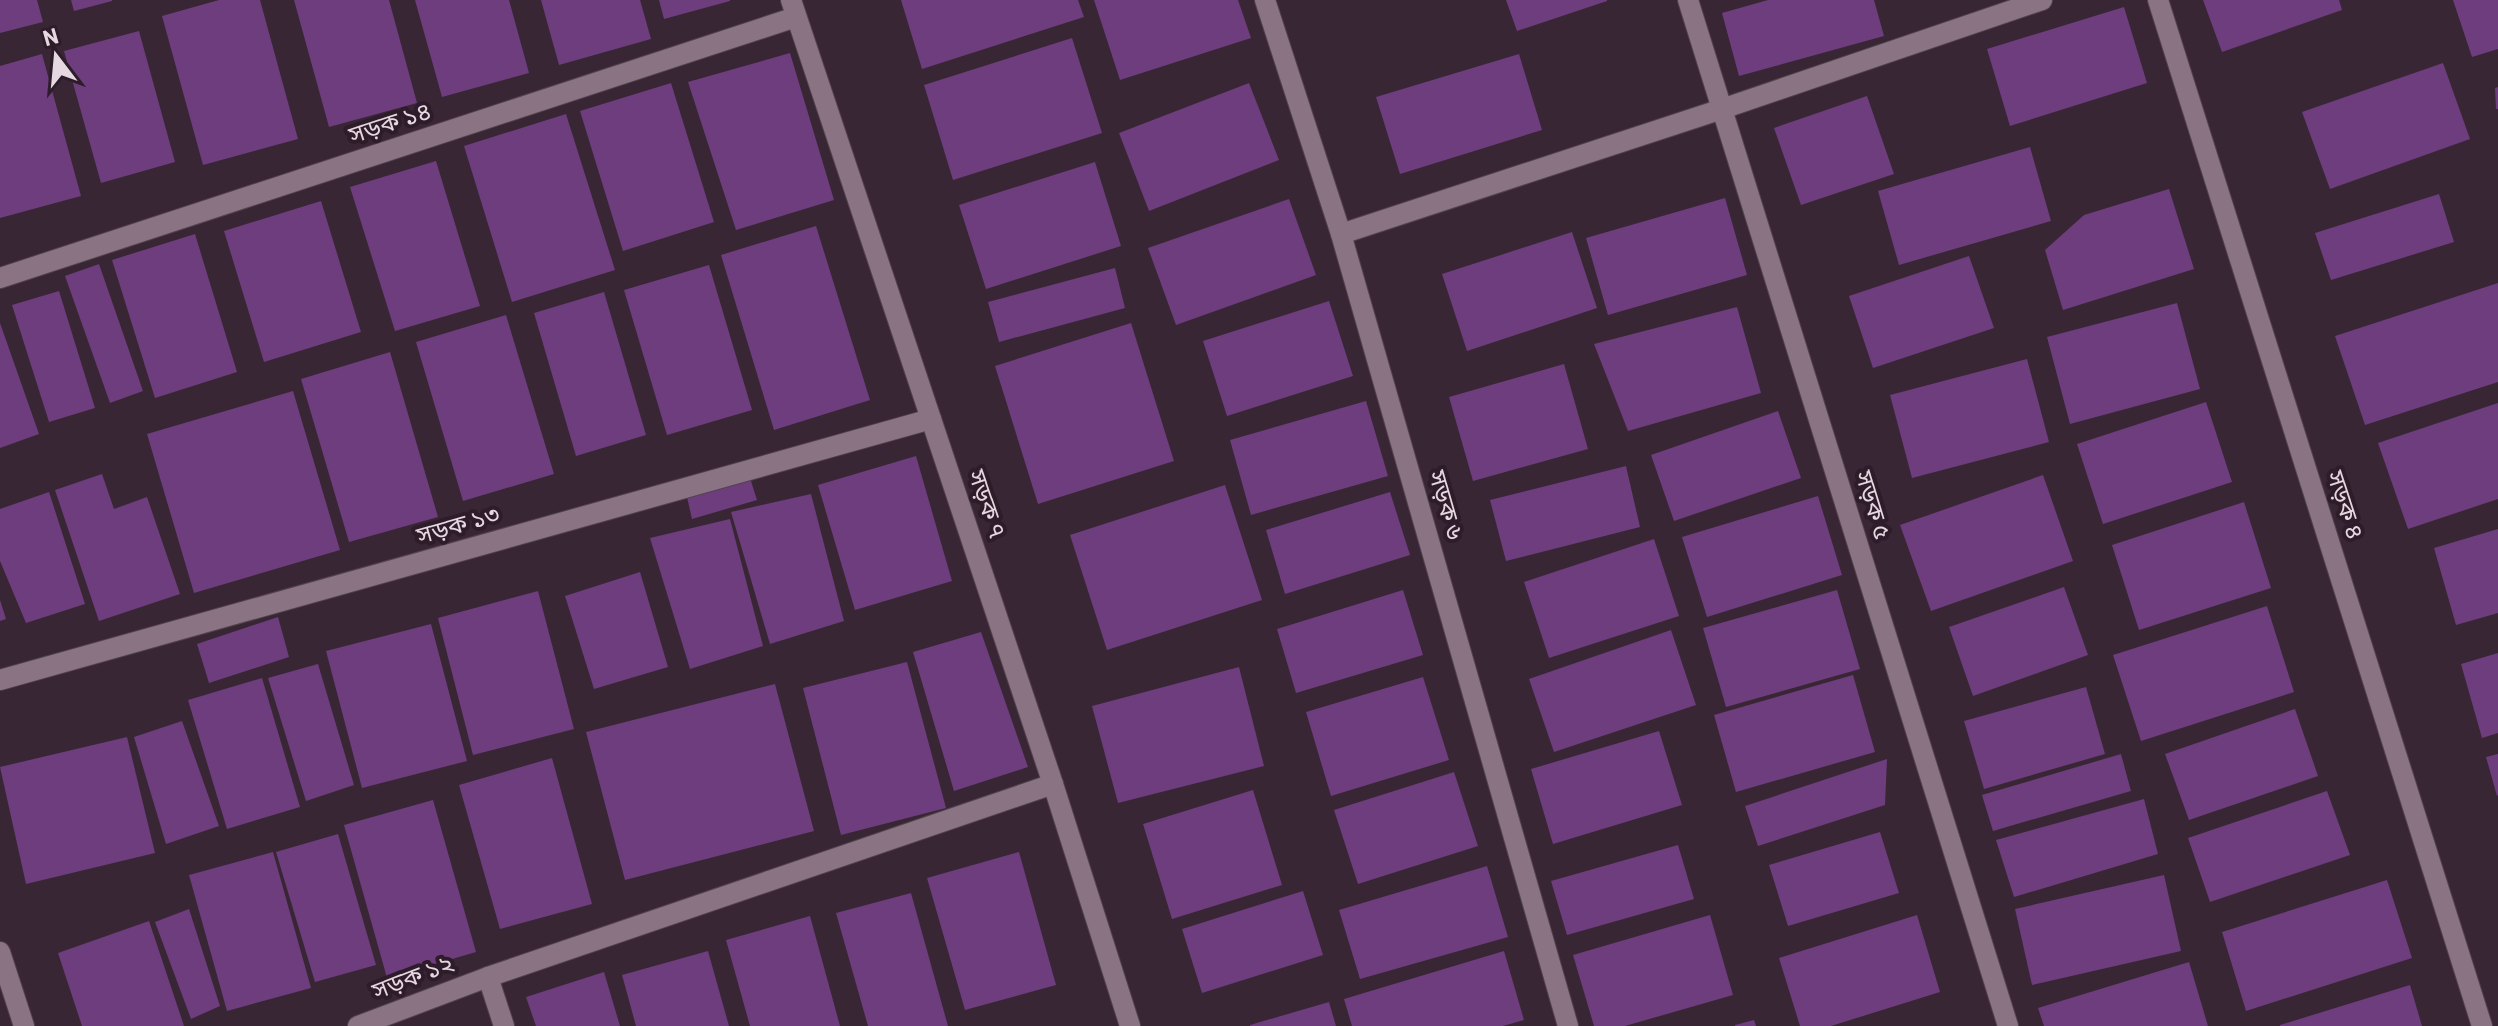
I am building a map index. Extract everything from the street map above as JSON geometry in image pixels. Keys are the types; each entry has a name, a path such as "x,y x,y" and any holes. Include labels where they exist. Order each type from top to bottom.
{"street":[{"name":"সড়ক ৬","path":"1265,0 1341,234 1568,1026"},
{"name":"সড়ক ৫","path":"1688,0 2008,1026"},
{"path":"1341,234 2042,0"},
{"name":"সড়ক ৪","path":"2158,0 2482,1026"},
{"name":"সড়ক ১৪","path":"0,278 794,9"},
{"name":"সড়ক ৭","path":"794,9 1053,784 1130,1026"},
{"name":"সড়ক ১৩","path":"0,680 931,419"},
{"name":"সড়ক ১২","path":"358,1026 488,977 1053,784"},
{"path":"0,952 24,1026"},
{"path":"488,977 504,1026"}],"building":[{"path":"0,0 37,0 43,22 0,33"},
{"path":"71,0 112,0 112,1 74,11"},
{"path":"219,0 260,0 298,139 203,165 162,16"},
{"path":"294,0 389,0 417,103 329,127"},
{"path":"415,0 509,0 529,73 442,97"},
{"path":"541,0 640,0 651,39 559,65"},
{"path":"659,0 730,0 730,1 664,19"},
{"path":"901,0 1078,0 1084,17 922,69"},
{"path":"1094,0 1238,0 1251,38 1120,80"},
{"path":"1506,0 1607,0 1607,1 1517,31"},
{"path":"1768,0 1874,0 1884,36 1739,76 1722,13"},
{"path":"2203,0 2339,0 2342,10 2222,52"},
{"path":"2453,0 2498,0 2498,49 2472,57"},
{"path":"2124,7 2147,83 2010,126 1987,49"},
{"path":"139,31 175,162 101,183 64,51"},
{"path":"1072,38 1102,133 953,180 924,85"},
{"path":"790,53 834,200 736,230 688,82"},
{"path":"42,54 81,196 0,218 0,66"},
{"path":"1519,54 1542,130 1400,174 1376,97"},
{"path":"2443,63 2470,139 2330,189 2302,112"},
{"path":"671,83 714,222 623,251 580,111"},
{"path":"1249,83 1279,160 1149,211 1119,133"},
{"path":"2498,87 2498,109 2496,109 2495,88"},
{"path":"1867,96 1894,174 1801,205 1774,128"},
{"path":"566,114 615,270 512,302 464,146"},
{"path":"2030,147 2051,221 1899,265 1878,191"},
{"path":"436,161 480,306 395,331 350,187"},
{"path":"1095,162 1121,246 986,289 959,205"},
{"path":"2169,189 2194,269 2063,310 2045,250 2084,215"},
{"path":"2439,194 2454,242 2331,280 2315,233"},
{"path":"1725,198 1747,275 1608,315 1586,238"},
{"path":"1289,199 1316,275 1176,325 1148,248"},
{"path":"321,201 361,332 264,362 224,231"},
{"path":"816,226 870,400 774,430 721,255"},
{"path":"1572,232 1597,308 1467,351 1442,274"},
{"path":"195,234 237,372 155,398 112,260"},
{"path":"1969,256 1994,328 1873,368 1849,296"},
{"path":"99,264 143,391 110,403 65,276"},
{"path":"709,265 752,410 667,435 624,290"},
{"path":"1115,268 1125,308 999,342 988,302"},
{"path":"2498,283 2498,382 2365,425 2335,336"},
{"path":"59,291 95,408 49,422 12,305"},
{"path":"604,292 646,435 576,456 534,313"},
{"path":"1329,301 1353,376 1227,416 1203,341"},
{"path":"2177,303 2200,389 2070,424 2047,337"},
{"path":"1737,307 1761,393 1628,431 1594,344"},
{"path":"506,315 554,474 463,501 416,342"},
{"path":"0,323 39,434 0,448"},
{"path":"1131,323 1174,461 1038,504 995,366"},
{"path":"390,352 438,517 349,542 301,379"},
{"path":"2027,359 2049,442 1912,478 1890,395"},
{"path":"1564,364 1588,449 1473,481 1449,397"},
{"path":"293,391 340,550 194,593 147,434"},
{"path":"1366,401 1388,476 1251,515 1230,440"},
{"path":"2206,402 2232,482 2103,524 2077,444"},
{"path":"2498,403 2498,499 2408,529 2378,443"},
{"path":"1778,411 1801,478 1674,521 1651,455"},
{"path":"916,456 952,581 855,610 818,485"},
{"path":"1626,466 1640,527 1506,561 1490,500"},
{"path":"102,474 114,509 147,497 180,594 99,621 55,490"},
{"path":"2043,475 2073,561 1931,611 1900,525"},
{"path":"750,478 757,500 692,519 687,497"},
{"path":"1225,485 1262,600 1107,650 1070,535"},
{"path":"49,492 85,604 26,623 0,561 0,509"},
{"path":"1390,492 1410,555 1285,594 1266,530"},
{"path":"811,494 844,621 770,644 731,512"},
{"path":"1818,496 1842,575 1707,617 1682,537"},
{"path":"2244,502 2271,588 2139,630 2112,545"},
{"path":"730,519 763,646 690,669 650,538"},
{"path":"2498,529 2498,613 2456,625 2434,548"},
{"path":"1654,539 1679,616 1549,658 1524,582"},
{"path":"640,572 668,667 594,689 565,596"},
{"path":"2064,587 2088,655 1973,696 1949,627"},
{"path":"1403,590 1423,655 1296,693 1277,629"},
{"path":"1837,590 1860,669 1726,707 1703,628"},
{"path":"538,591 574,729 473,755 438,618"},
{"path":"0,600 6,619 0,621"},
{"path":"2267,606 2294,692 2141,741 2113,655"},
{"path":"278,617 289,657 209,683 197,644"},
{"path":"431,624 467,761 362,788 326,651"},
{"path":"1671,630 1696,705 1554,752 1529,679"},
{"path":"981,632 1028,767 954,791 913,652"},
{"path":"2498,653 2498,733 2482,738 2461,664"},
{"path":"907,662 946,808 841,835 803,688"},
{"path":"318,664 354,785 306,801 268,678"},
{"path":"1239,667 1264,766 1118,803 1092,706"},
{"path":"1853,675 1875,752 1736,792 1714,715"},
{"path":"1423,677 1449,760 1331,796 1306,712"},
{"path":"262,678 300,807 227,829 188,700"},
{"path":"775,684 814,831 625,880 586,732"},
{"path":"2086,687 2105,754 1984,789 1964,721"},
{"path":"2295,709 2318,776 2189,820 2165,754"},
{"path":"182,721 219,826 166,844 134,737"},
{"path":"1659,731 1682,805 1553,844 1531,769"},
{"path":"127,737 155,853 26,884 0,767"},
{"path":"2121,754 2131,791 1993,831 1982,795"},
{"path":"2498,754 2498,795 2497,796 2486,757"},
{"path":"552,758 592,904 500,929 459,785"},
{"path":"1887,759 1885,805 1758,846 1745,806"},
{"path":"1454,772 1478,846 1358,884 1334,810"},
{"path":"1253,790 1282,885 1172,919 1143,824"},
{"path":"2327,791 2350,855 2210,902 2188,838"},
{"path":"2144,799 2158,854 2014,897 1996,840"},
{"path":"433,800 476,952 387,978 344,825"},
{"path":"1880,832 1899,893 1788,926 1769,865"},
{"path":"338,834 376,965 315,982 276,852"},
{"path":"1678,845 1694,899 1567,935 1551,881"},
{"path":"273,852 311,988 227,1011 189,875"},
{"path":"1019,852 1056,985 965,1010 927,878"},
{"path":"1487,866 1508,937 1360,979 1339,910"},
{"path":"2164,875 2181,951 2032,985 2015,909"},
{"path":"2387,880 2412,958 2246,1011 2222,932"},
{"path":"1303,891 1323,955 1202,993 1182,929"},
{"path":"911,893 948,1026 868,1026 836,913"},
{"path":"189,909 220,1006 191,1019 155,922"},
{"path":"1710,915 1733,995 1625,1026 1594,1026 1573,955"},
{"path":"1917,915 1940,992 1831,1026 1800,1026 1779,958"},
{"path":"810,916 840,1026 750,1026 726,940"},
{"path":"149,921 184,1026 82,1026 58,953"},
{"path":"708,951 729,1026 636,1026 622,975"},
{"path":"1504,951 1524,1020 1503,1026 1352,1026 1344,999"},
{"path":"2189,962 2208,1026 2044,1026 2038,1008"},
{"path":"604,972 620,1026 536,1026 526,997"},
{"path":"2410,985 2422,1026 2280,1026 2280,1025"},
{"path":"1329,1002 1336,1026 1250,1026 1250,1025"},
{"path":"1754,1020 1756,1026 1735,1026 1735,1025"}]}
